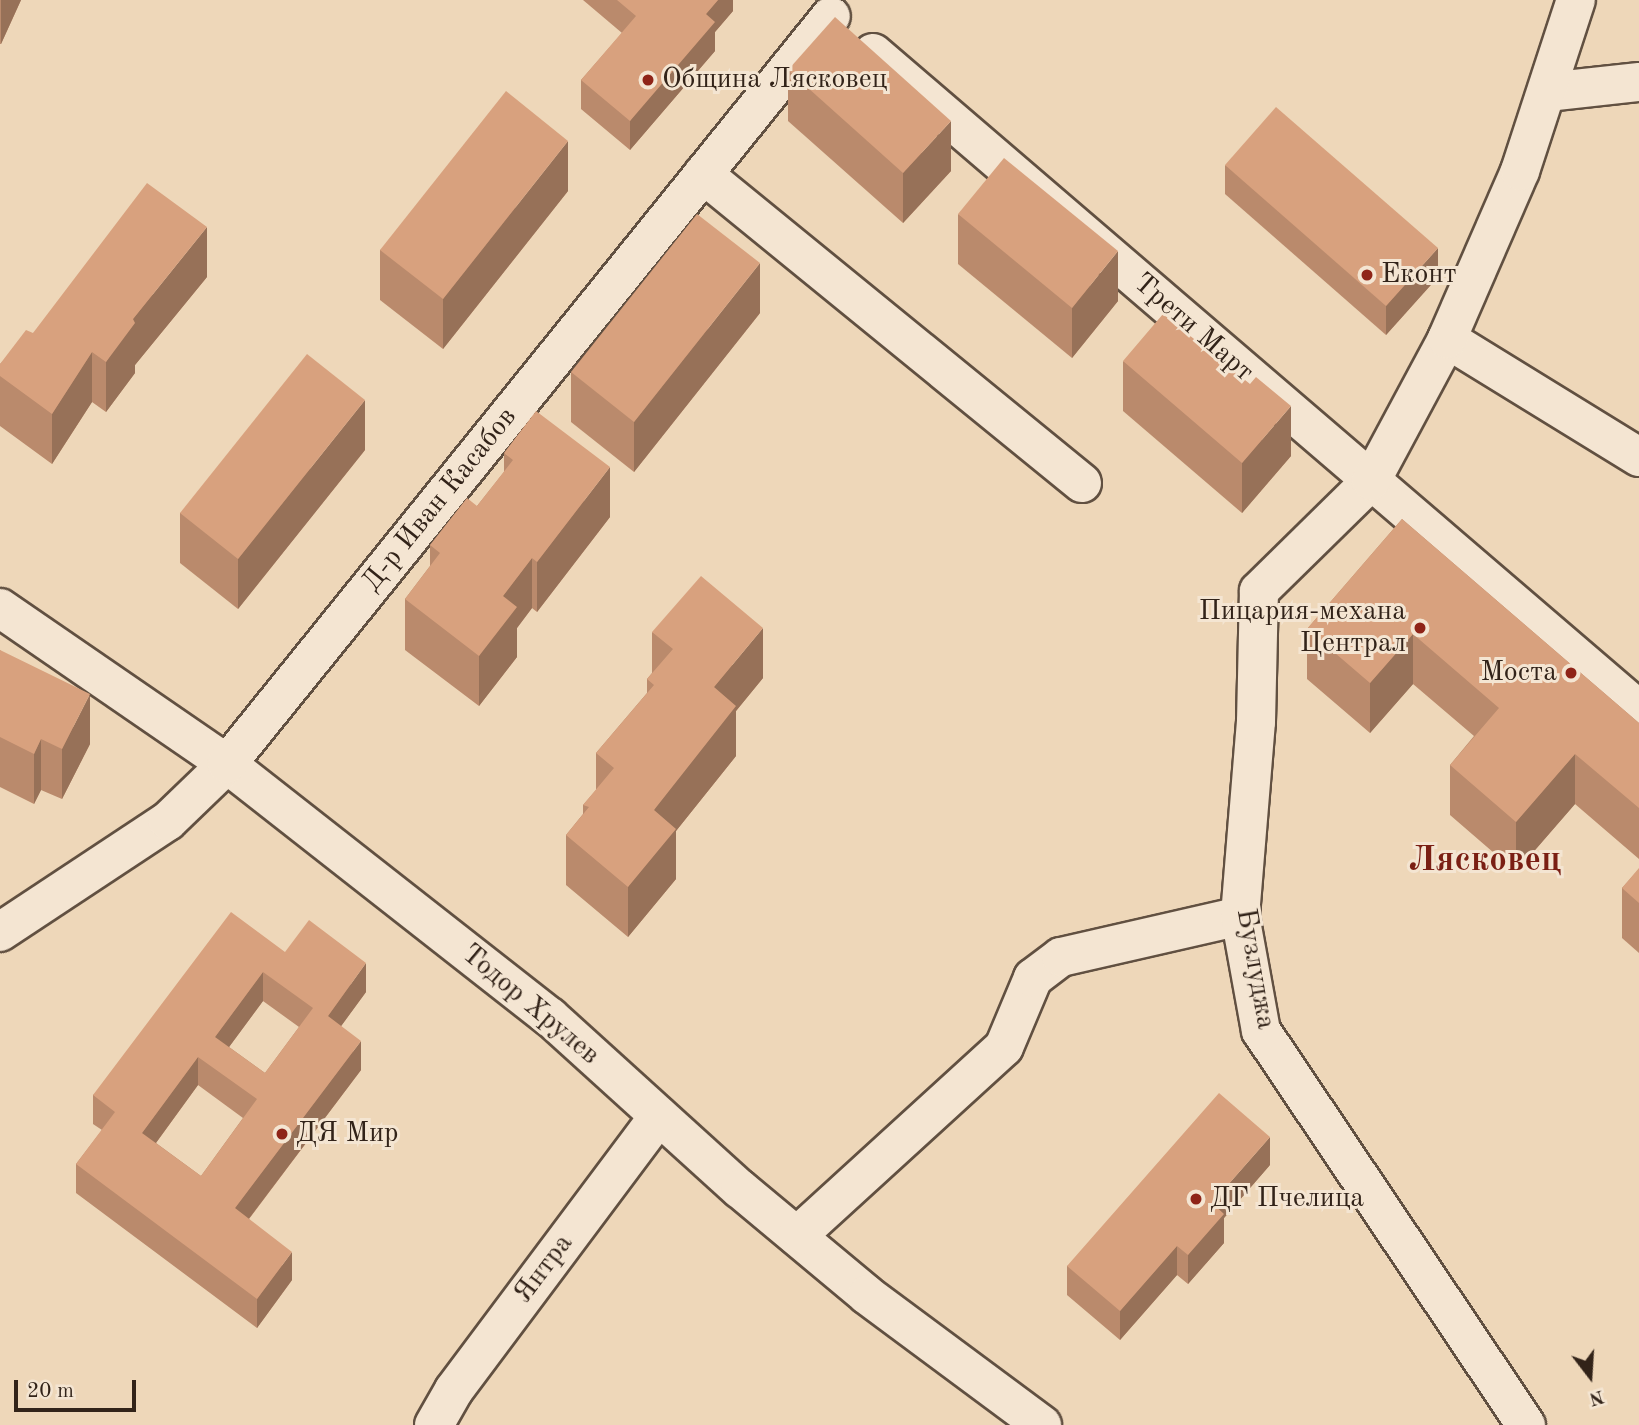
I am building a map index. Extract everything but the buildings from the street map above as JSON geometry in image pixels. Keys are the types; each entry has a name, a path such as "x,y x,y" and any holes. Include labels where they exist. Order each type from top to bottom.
{"street":[{"name":"Бузлуджа","path":"1526,1425 1261,1031 1240,916 1256,722 1259,591 1371,481 1447,340 1520,171 1576,0"},
{"name":"Д-р Иван Касабов","path":"0,932 168,821 227,764 703,174 821,8"},
{"name":"Трети Март","path":"821,8 1639,710"},
{"path":"1547,92 1639,82"},
{"path":"703,174 1082,483"},
{"path":"1447,340 1639,457"},
{"name":"Тодор Хрулев","path":"0,608 227,764 550,1017 659,1116 867,1295 1042,1425"},
{"path":"797,1236 1004,1047 1033,978 1061,957 1240,916"},
{"name":"Янтра","path":"434,1425 454,1390 659,1116"}],"place":[{"name":"Община Лясковец","path":"648,80"},
{"name":"Еконт","path":"1367,275"},
{"name":"Пицария-механа Централ","path":"1420,628"},
{"name":"Моста","path":"1571,673"},
{"name":"ДЯ Мир","path":"282,1134"},
{"name":"ДГ Пчелица","path":"1196,1199"}],"district":[{"name":"Лясковец","path":"1485,861"}]}
